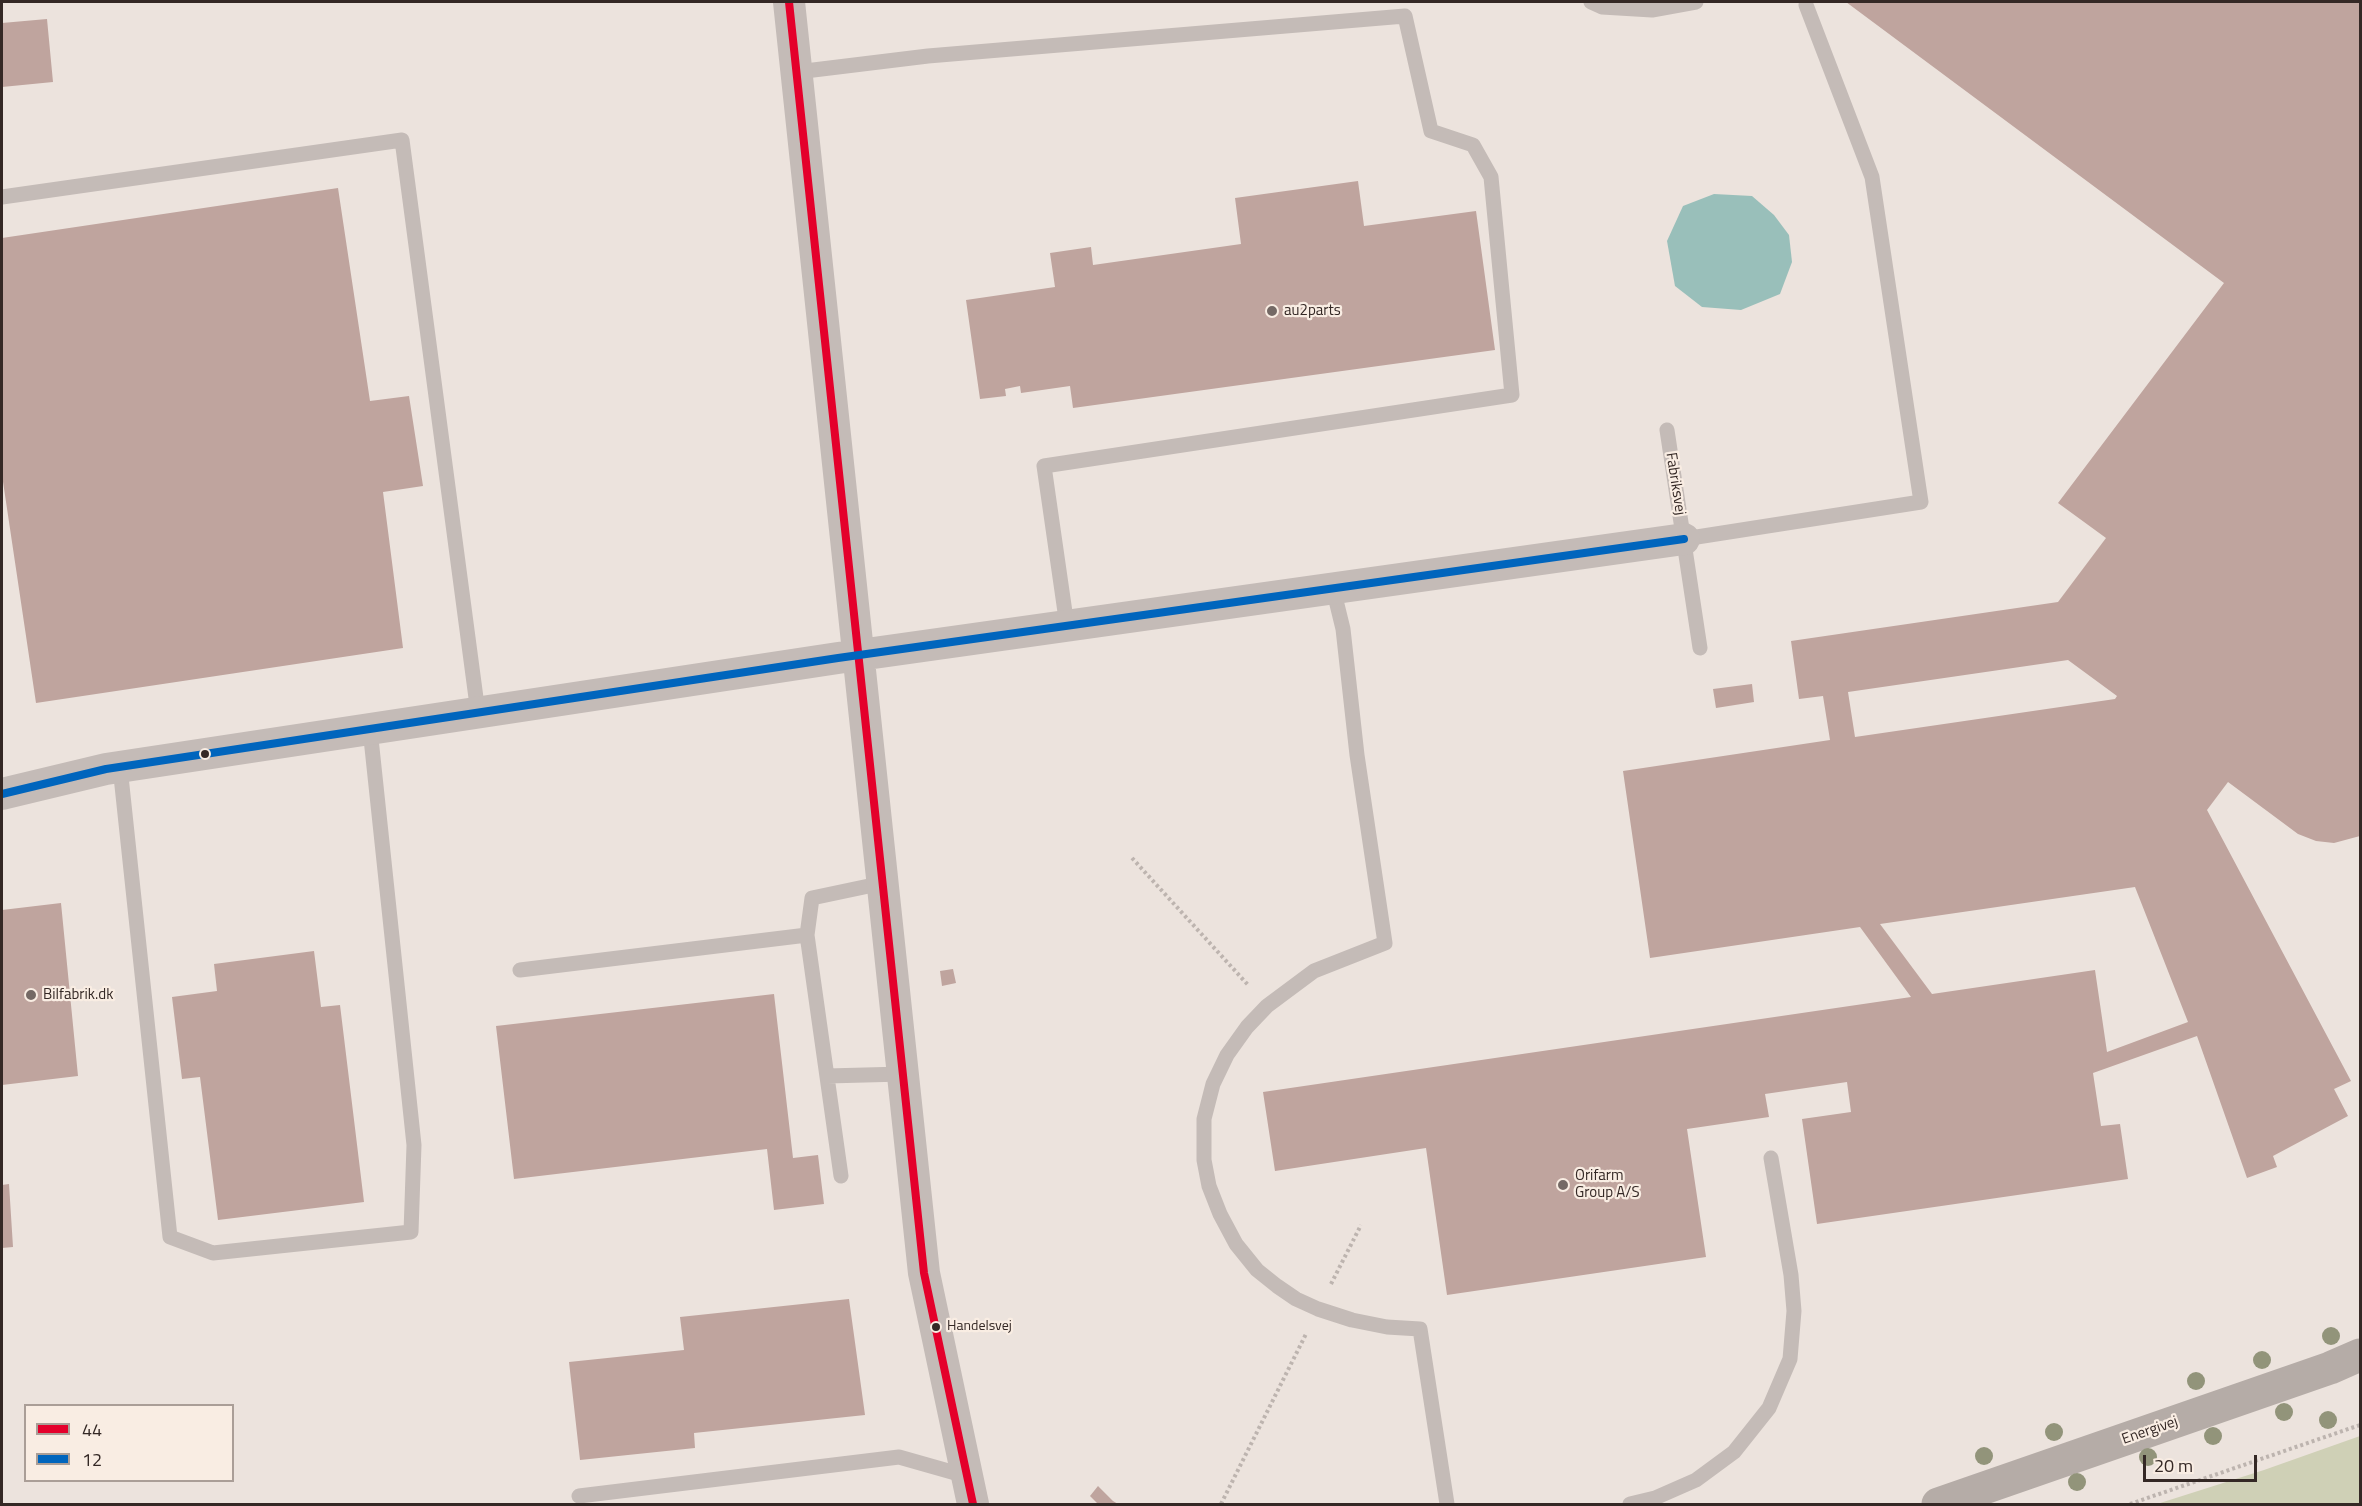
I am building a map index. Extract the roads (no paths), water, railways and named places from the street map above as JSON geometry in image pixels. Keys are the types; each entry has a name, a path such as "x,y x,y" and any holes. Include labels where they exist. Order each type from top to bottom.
{"street":[{"path":"789,2 924,1273 969,1490"},
{"path":"2,794 120,767 370,729 859,656 1683,539"},
{"name":"Energivej","path":"1938,1504 2330,1368 2361,1355"}],"lane":[{"path":"1591,2 1602,7 1652,10 1696,2"},
{"path":"1683,539 1921,502 1872,177 1806,5"},
{"path":"797,72 928,56 1405,16 1431,132 1473,145 1491,177 1512,394 1044,466 1067,626"},
{"path":"2,197 402,140 478,713"},
{"name":"Fabriksvej","path":"1667,430 1700,648"},
{"path":"1333,588 1343,629 1357,755 1384,943 1314,970 1267,1006 1247,1027 1227,1056 1214,1084 1204,1119 1204,1160 1209,1186 1220,1214 1236,1244 1257,1270 1277,1286 1296,1299 1318,1309 1375,1324 1420,1329 1447,1504"},
{"path":"120,767 170,1238 213,1253 411,1232 414,1145 370,729"},
{"path":"841,1176 807,935 812,898 883,883"},
{"path":"520,970 807,935"},
{"path":"827,1076 903,1074"},
{"path":"1630,1504 1655,1498 1696,1480 1734,1452 1769,1408 1790,1359 1794,1311 1792,1284 1771,1158"},
{"path":"579,1496 899,1457 969,1490"}],"water":[{"path":"1714,194 1752,196 1774,215 1789,235 1792,262 1780,294 1741,310 1702,307 1675,286 1667,241 1683,206"}],"place":[{"name":"au2parts","path":"1272,311"},
{"name":"Bilfabrik.dk","path":"31,995"},
{"name":"Orifarm Group A/S","path":"1563,1185"},
{"name":"Handelsvej","path":"936,1327"}]}
